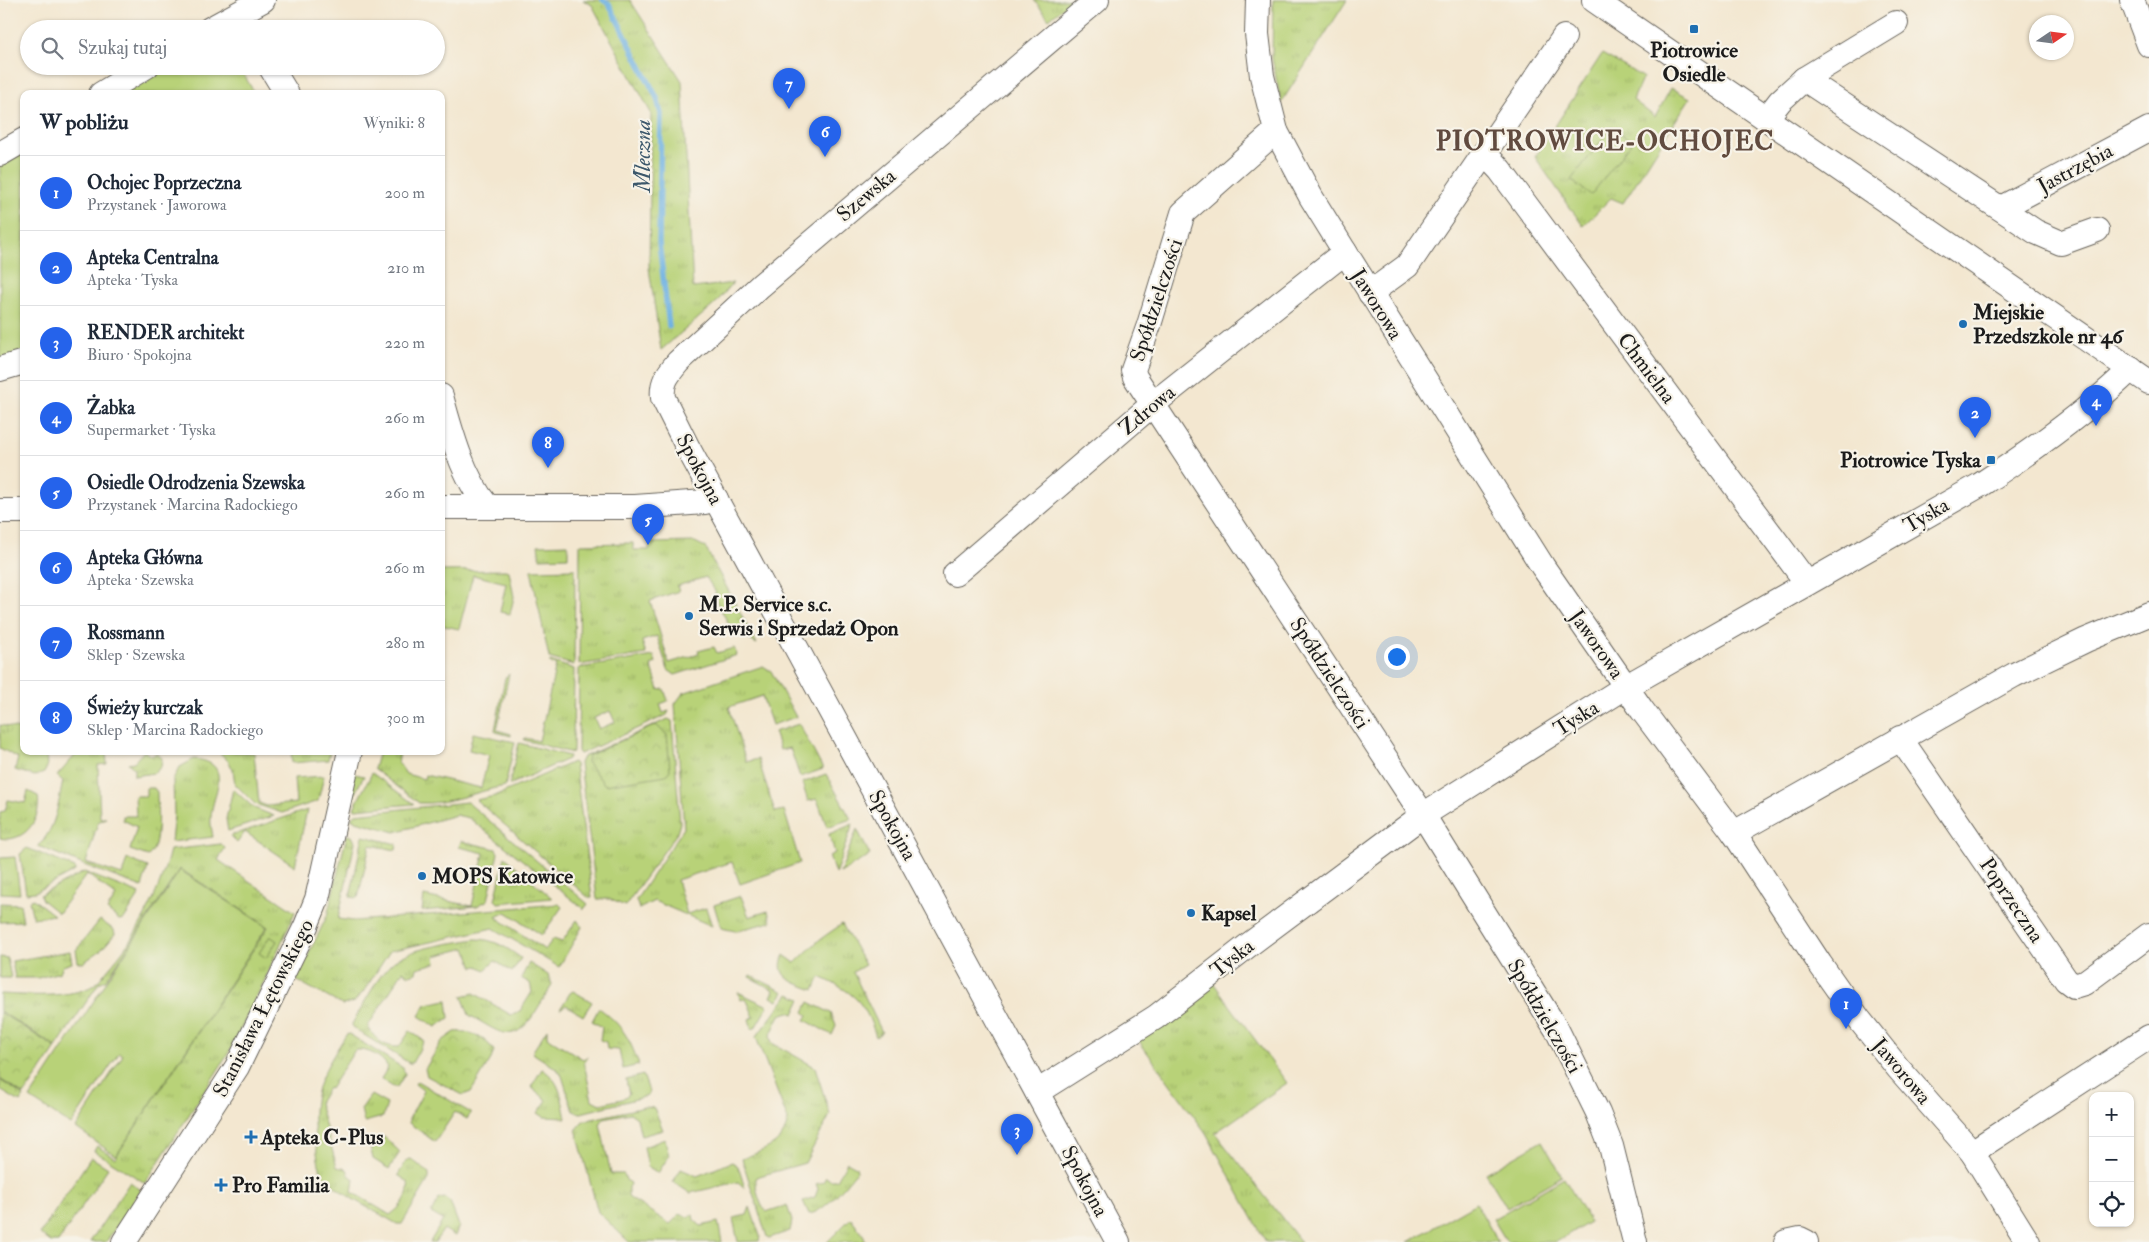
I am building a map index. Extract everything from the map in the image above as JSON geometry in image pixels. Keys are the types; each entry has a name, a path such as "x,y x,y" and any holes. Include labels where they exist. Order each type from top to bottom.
{"street":[{"path":"236,14 263,0"},
{"name":"Szewska","path":"668,407 663,398 662,389 669,372 678,362 760,286 1097,0"},
{"name":"Jaworowa","path":"1258,0 1257,34 1262,76 1276,131 1311,197 1370,293 1543,567 1642,710 1734,834 1858,1018 1898,1068 1972,1152 2028,1242"},
{"path":"1594,0 2140,375"},
{"path":"2132,0 2149,45"},
{"path":"1766,119 1780,101 1804,79 1896,23"},
{"path":"1370,293 1410,261 1564,37"},
{"path":"108,90 132,75"},
{"path":"275,75 285,90"},
{"path":"1804,79 2036,232 2061,243 2098,230"},
{"name":"Jastrzębia","path":"2001,208 2149,129"},
{"name":"Spółdzielczości","path":"1276,131 1183,213 1149,325 1132,370 1424,815 1557,1030 1582,1078 1611,1146 1635,1242"},
{"path":"0,154 20,142"},
{"name":"Chmielna","path":"1485,154 1500,170 1807,583"},
{"name":"Zdrowa","path":"955,574 1153,404 1345,252"},
{"path":"0,369 20,363"},
{"name":"Tyska","path":"1037,1092 1156,1017 1250,944 1424,815 1626,686 1999,472 2102,395 2140,375"},
{"name":"Spokojna","path":"668,407 1118,1242"},
{"path":"445,410 466,468 481,499 487,506"},
{"path":"445,507 635,507 705,502 716,499"},
{"path":"0,511 20,511"},
{"path":"1734,834 1900,738 2014,675 2086,640 2149,614"},
{"name":"Poprzeczna","path":"1900,738 2066,980 2074,986 2084,983 2149,935"},
{"name":"Stanisława Łętowskiego","path":"124,1242 238,1068 306,926 317,899 349,755"},
{"path":"1972,1152 2149,1037"},
{"path":"1786,1242 1800,1239 1806,1242"}],"green space":[{"path":"583,0 630,0 682,81 693,288 733,283 715,304 661,350 649,268 651,113 592,5"},
{"path":"1034,0 1072,0 1049,19"},
{"path":"1273,0 1347,0 1281,103 1272,58"},
{"path":"1602,54 1643,77 1633,100 1655,117 1671,88 1690,98 1623,203 1611,198 1583,226 1535,157"},
{"path":"155,75 244,75 253,90 129,90"},
{"path":"1612,127 1632,142 1591,195 1571,180"},
{"path":"20,152 20,354 0,359 0,164"},
{"path":"695,542 705,547 757,644 732,630 713,595 716,593 706,577 677,586 679,591 650,601 669,663 699,654 698,651 714,647 717,653 734,648 737,655 675,675 668,670 657,636 642,641 646,654 579,665 580,544 633,543 633,550 649,550 650,543"},
{"path":"568,544 568,557 540,558 538,545"},
{"path":"575,569 574,665 549,658 531,570"},
{"path":"445,571 509,571 514,597 510,614 500,612 506,583 473,575 459,629 445,626"},
{"path":"654,656 656,663 651,665 659,690 664,689 668,701 660,704 663,713 669,711 667,715 580,754 578,751 579,668","holes":["610,711 615,722 599,729 594,718"]},
{"path":"550,661 574,669 572,753 524,740 525,738 539,741 556,665 550,663"},
{"path":"763,666 771,671 796,717 772,725 762,696 729,707 746,762 758,759 775,812 784,810 800,863 740,884 732,862 677,880 687,914 706,908 712,926 654,901 639,909 636,900 684,828 675,704 683,693"},
{"path":"509,674 497,730 511,734 511,736 496,732 495,730 505,678"},
{"path":"668,719 672,721 680,823 677,833 625,906 609,899 597,899 580,763 583,757 614,743 616,747 619,744 617,742"},
{"path":"799,724 823,769 800,777 790,748 780,750 774,732"},
{"path":"0,725 20,729 20,755 46,755 47,767 44,773 35,776 15,770 18,758 0,748"},
{"path":"656,725 667,735 670,770 666,775 605,785 587,762 588,756"},
{"path":"473,733 515,742 505,786 452,800 419,803 374,769 378,755 400,755 398,762 406,774 424,779 425,775 481,788 489,755 469,750"},
{"path":"519,743 569,756 568,759 509,785"},
{"path":"75,755 106,755 107,764 98,765 100,818 106,818 98,822 86,863 122,875 127,859 148,867 142,887 38,846 49,832 58,807 63,781 57,776"},
{"path":"140,755 158,755 162,758 161,767 154,773 134,776 134,768 128,763 134,762"},
{"path":"222,755 254,755 259,803 267,806 296,803 294,778 324,776 318,801 282,813 255,804 235,784 233,770 229,762"},
{"path":"291,755 329,755 328,760 292,763"},
{"path":"194,759 207,762 218,773 217,790 211,820 213,837 171,842 174,814 173,779 180,767"},
{"path":"573,762 575,764 592,898 589,898 476,800 495,796"},
{"path":"372,773 414,804 354,808"},
{"path":"354,774 364,776 345,811"},
{"path":"826,774 851,819 827,827 817,799 808,801 802,783"},
{"path":"146,788 154,788 157,792 158,816 155,845 148,856 130,850 137,827 123,820 123,816 136,816 135,796 146,796"},
{"path":"233,789 254,808 274,816 228,831 226,819"},
{"path":"28,791 38,796 39,804 30,828 17,837 9,839 0,838 0,812 5,811 8,800 25,803"},
{"path":"467,802 588,904 584,909 469,818 456,815 395,832 351,818 356,814"},
{"path":"307,810 295,866 245,832 237,843 230,836"},
{"path":"853,824 835,874 829,856 835,853 829,834"},
{"path":"857,829 870,855 840,873"},
{"path":"347,835 352,836 355,842 338,919 354,921 559,904 562,907 542,935 506,912 496,917 545,950 553,939 562,942 577,920 582,927 559,967 493,928 390,951 364,991 354,1002 342,1005 296,980 327,916"},
{"path":"363,836 397,844 396,850 370,845 358,898 350,897"},
{"path":"461,841 496,849 498,853 488,900 477,906 422,911 424,896 472,906 484,853 459,847"},
{"path":"221,844 225,848 218,860 295,912 261,988 227,1056 145,1183 94,1151 97,1146 115,1158 268,927 180,869 106,980 99,983 56,1047 0,1011 0,994 61,994 94,985 128,944 146,914 160,883 170,850"},
{"path":"27,848 75,868 75,871 35,892 26,893 20,854"},
{"path":"15,857 20,894 0,893 0,858"},
{"path":"505,857 552,898 498,903 495,900"},
{"path":"180,870 267,927 116,1156 76,1128 123,1055 119,1053 71,1125 30,1098"},
{"path":"84,872 140,894 124,919 119,920 107,910 116,896 87,874 58,913 42,900 40,895"},
{"path":"741,896 749,917 768,911 771,922 735,931 721,928 714,905"},
{"path":"33,899 54,915 33,918 29,901"},
{"path":"0,903 20,904 23,921 0,922"},
{"path":"100,920 114,930 115,934 101,950 83,963 78,962 76,950"},
{"path":"842,924 865,965 853,972 882,1032 876,1037 862,1006 849,993 820,977 814,990 800,985 788,978 782,969 781,963 784,955 795,963 819,940"},
{"path":"270,936 277,941 266,958 259,953"},
{"path":"475,939 488,940 500,944 521,958 512,972 495,961 485,970 478,966 473,967 466,948 435,956 436,963 417,968 416,973 409,975 403,971 368,1026 376,1038 389,1046 399,1047 410,1031 424,1041 412,1063 409,1063 353,1028 352,1024 375,985 385,970 398,959 418,950"},
{"path":"70,951 72,963 63,966 60,972 38,978 15,978 12,961"},
{"path":"0,957 7,958 11,978 0,978"},
{"path":"529,963 548,975 552,984 536,1011 520,1030 513,1033 498,1031 469,1015 462,996 474,993 511,1015 520,1011 532,992 530,983 521,978"},
{"path":"750,975 784,992 778,1001 771,997 774,990 749,977"},
{"path":"1212,981 1287,1083 1215,1133 1301,1242 1266,1242 1206,1133 1136,1037"},
{"path":"573,991 592,1002 583,1016 566,1005 560,1009"},
{"path":"738,992 768,1006 755,1028 752,1029 749,1019 754,1017 746,998 741,1000"},
{"path":"789,994 801,999 794,1014 789,1012 780,1015 770,1036 772,1043 815,1067 830,1115 805,1163 756,1177 758,1195 766,1212 787,1205 792,1221 790,1231 769,1238 767,1237 742,1159 772,1146 786,1129 788,1120 756,1037"},
{"path":"447,1000 449,1018 436,1027 419,1016 426,1004"},
{"path":"809,1002 831,1013 836,1026 832,1035 805,1020 808,1015 804,1012"},
{"path":"599,1008 620,1027 632,1047 639,1065 623,1069 619,1050 607,1049 606,1042 600,1040 602,1027 592,1021"},
{"path":"0,1012 56,1048 24,1095 0,1079"},
{"path":"547,1029 547,1037 583,1059 588,1056 584,1063 592,1100 600,1104 622,1099 629,1094 626,1080 643,1075 649,1091 648,1096 581,1113 573,1111 562,1076 557,1069 534,1054 533,1051"},
{"path":"455,1032 467,1032 478,1036 487,1042 494,1051 471,1092 463,1095 427,1076 425,1069 442,1041"},
{"path":"349,1034 403,1068 405,1074 397,1087 393,1087 381,1079 388,1067 382,1060 370,1052 355,1050 319,1103 337,1167 347,1169 349,1175 354,1179 352,1192 390,1215 401,1205 408,1192 408,1182 398,1175 407,1160 411,1159 429,1173 429,1179 402,1224 397,1224 342,1192 323,1175 320,1167 314,1128 315,1099 318,1087 329,1063 346,1035"},
{"path":"542,1069 557,1084 566,1118 544,1117 538,1113 547,1100 531,1087"},
{"path":"0,1080 24,1096 20,1102 0,1090"},
{"path":"417,1081 471,1113 467,1119 455,1112 435,1142 409,1123 409,1119 424,1091 415,1084"},
{"path":"371,1095 387,1104 383,1117 364,1122 361,1109"},
{"path":"644,1107 654,1108 663,1130 641,1136 637,1118 630,1113 604,1118 600,1124 611,1174 624,1174 626,1180 631,1183 628,1187 628,1197 670,1224 680,1214 687,1217 693,1215 694,1220 701,1226 718,1222 722,1242 629,1242 598,1212 576,1129 583,1121"},
{"path":"384,1137 400,1152 389,1169 373,1159 369,1141"},
{"path":"665,1139 669,1156 658,1173 648,1167 644,1147"},
{"path":"1542,1141 1562,1176 1507,1208 1486,1173"},
{"path":"91,1157 108,1168 58,1242 51,1242 40,1234"},
{"path":"732,1162 738,1166 745,1188 738,1182 690,1193 673,1182 681,1169 697,1176"},
{"path":"847,1162 856,1167 857,1171 829,1203 809,1214 803,1201 815,1197 818,1189 816,1184 823,1182 826,1177 830,1180 837,1180"},
{"path":"1564,1178 1590,1222 1556,1242 1507,1242 1493,1219"},
{"path":"130,1182 141,1190 106,1242 90,1242"},
{"path":"445,1198 450,1202 459,1226 455,1236 444,1229 435,1242 430,1242 443,1220 431,1213 439,1199"},
{"path":"1476,1203 1498,1242 1408,1242"},
{"path":"750,1207 760,1236 759,1241 738,1242 733,1218 747,1215"},
{"path":"851,1218 864,1236 865,1242 827,1242"}],"waterway":[{"name":"Mleczna","path":"603,0 609,4 657,98 661,114 659,243 669,326"}],"place":[{"name":"Piotrowice Osiedle","path":"1694,29"},
{"name":"Rossmann","path":"789,109"},
{"name":"Apteka Główna","path":"825,157"},
{"name":"Miejskie Przedszkole nr 46","path":"1963,324"},
{"name":"Żabka","path":"2096,426"},
{"name":"Apteka Centralna","path":"1975,438"},
{"name":"Piotrowice Tyska","path":"1991,460"},
{"name":"Świeży kurczak","path":"548,468"},
{"name":"Osiedle Odrodzenia Szewska","path":"648,545"},
{"name":"M.P. Service s.c. Serwis i Sprzedaż Opon","path":"689,616"},
{"name":"MOPS Katowice","path":"422,876"},
{"name":"Kapsel","path":"1191,913"},
{"name":"Ochojec Poprzeczna","path":"1846,1029"},
{"name":"Apteka C-Plus","path":"251,1137"},
{"name":"RENDER architekt","path":"1017,1155"},
{"name":"Pro Familia","path":"221,1185"}],"district":[{"name":"PIOTROWICE-OCHOJEC","path":"1605,141"}]}
